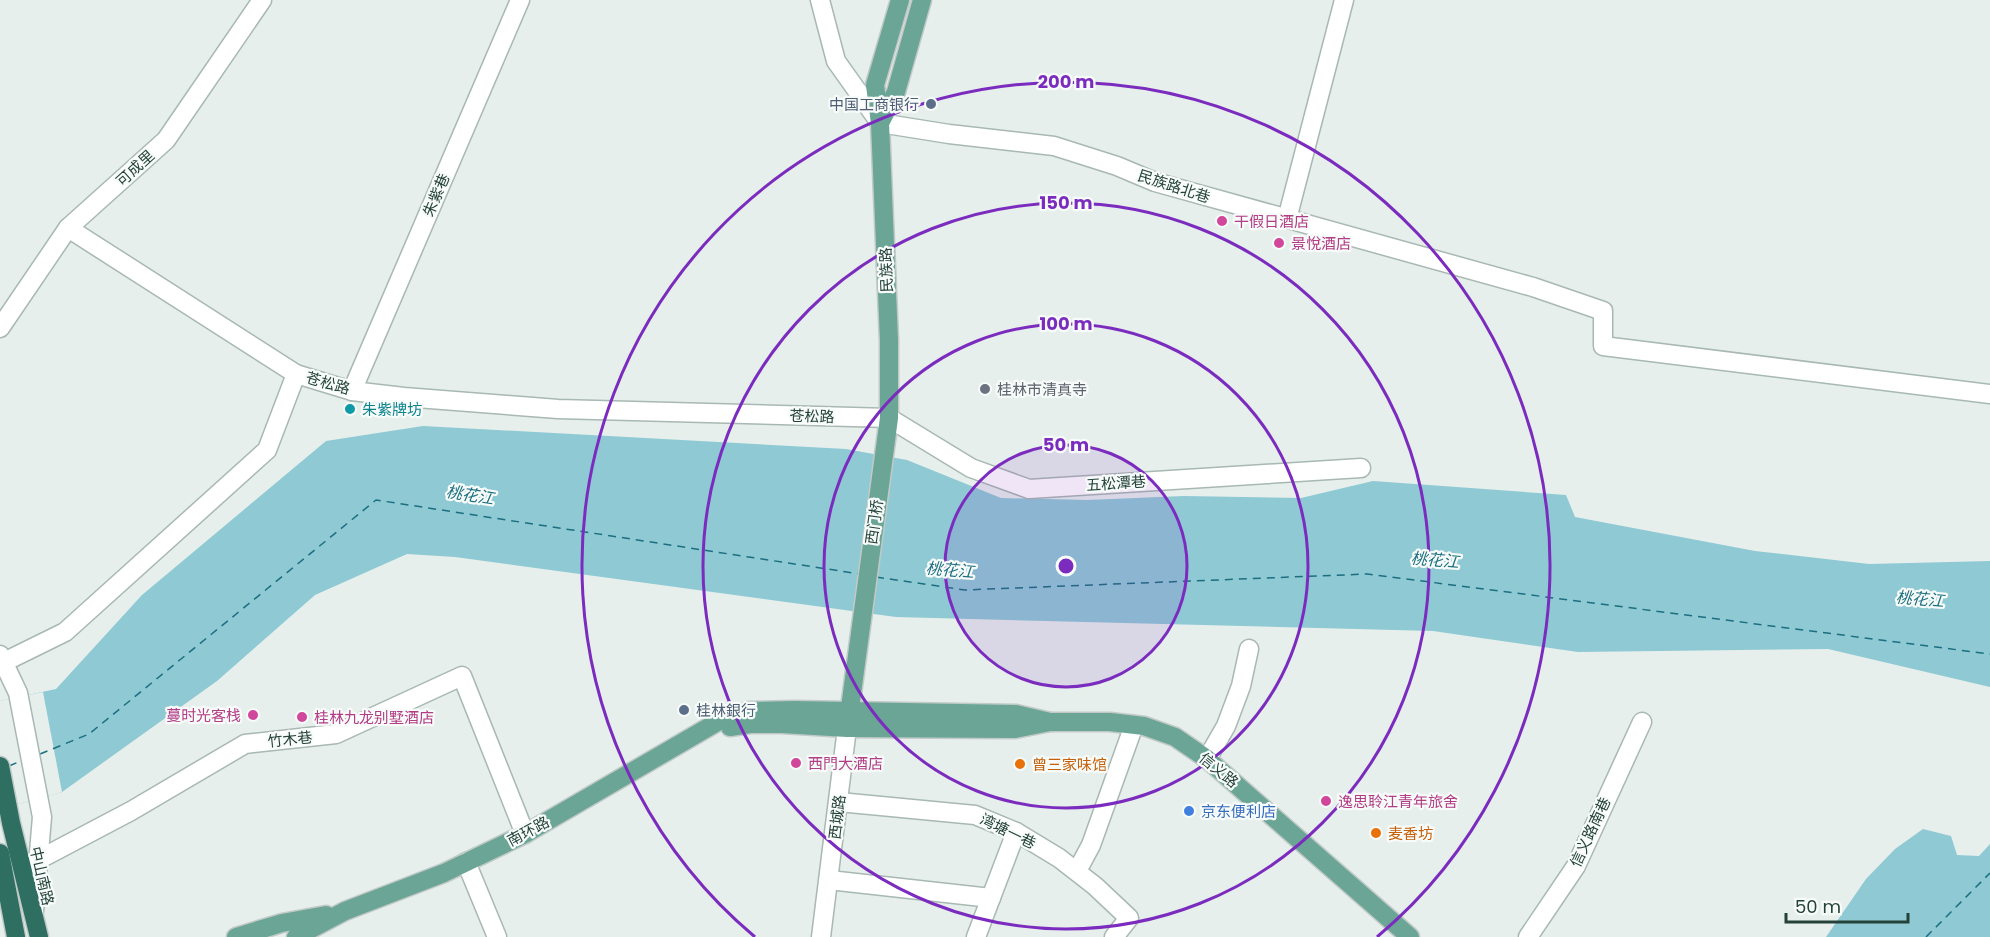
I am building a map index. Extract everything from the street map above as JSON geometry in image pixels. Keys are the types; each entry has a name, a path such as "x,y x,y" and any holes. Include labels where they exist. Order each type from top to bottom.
{"highway":[{"name":"中山南路","path":"0,766 11,823 39,937"},
{"path":"0,852 14,929"}],"main road":[{"name":"民族路","path":"889,418 889,340 880,123 875,85 900,0"},
{"name":"民族路","path":"880,123 896,92 922,0"},
{"name":"西门桥","path":"860,625 889,418"},
{"name":"西城路","path":"848,720 860,625"},
{"name":"南环路","path":"296,937 345,911 444,873 525,834 701,730 761,724 1016,714 1050,722"},
{"name":"信义路","path":"1050,722 1110,722 1144,726 1175,737 1207,759 1410,937"},
{"name":"南环路","path":"236,937 282,923 345,911"}],"street":[{"name":"可成里","path":"0,328 68,228 166,140 262,0"},
{"name":"朱紫巷","path":"352,391 520,0"},
{"path":"820,0 836,61 880,123"},
{"path":"1287,219 1344,0"},
{"name":"民族路北巷","path":"880,123 949,134 1054,146 1117,166 1155,182 1533,287 1603,311 1604,346 1990,393"},
{"path":"68,228 296,374"},
{"name":"苍松路","path":"2,659 65,632 267,450 296,374 352,391 558,409 889,418"},
{"name":"五松潭巷","path":"889,418 971,468 1029,489 1361,468"},
{"path":"1207,759 1226,726 1241,686 1249,649"},
{"path":"2,659 18,693 42,817 34,917"},
{"name":"竹木巷","path":"38,860 131,811 245,744 336,734 462,676 525,834"},
{"name":"西城路","path":"821,937 848,720"},
{"name":"信义路南巷","path":"1528,937 1576,866 1642,722"},
{"path":"1077,871 1091,844 1134,725"},
{"name":"湾塘一巷","path":"838,802 975,815 1016,832 1077,871 1129,918 1114,937"},
{"path":"976,937 1016,832"},
{"path":"466,862 497,937"},
{"path":"829,880 991,898"},
{"path":"0,898 14,929"}],"water":[{"name":"桃花江","path":"423,426 846,449 907,460 1001,498 1087,500 1184,496 1301,498 1373,481 1566,495 1575,517 1755,551 1869,564 1990,561 1990,687 1828,649 1578,652 1433,631 896,617 455,557 407,554 315,595 217,681 62,792 0,809 0,701 56,689 142,595 326,441"},
{"path":"1923,829 1951,836 1957,855 1979,856 1990,844 1990,937 1826,937 1866,879 1895,849"}],"pier":[{"path":"43,692 62,792 0,809 0,701"}],"ferry route":[{"path":"40,754 89,734 376,500 860,574"},
{"path":"876,577 965,590 1367,574 1990,654"},
{"path":"9,766 21,761"},
{"path":"1926,937 1990,873"}],"place":[{"name":"中国工商银行","path":"931,104"},
{"name":"干假日酒店","path":"1222,221"},
{"name":"景悅酒店","path":"1279,243"},
{"name":"桂林市清真寺","path":"985,389"},
{"name":"朱紫牌坊","path":"350,409"},
{"name":"桂林銀行","path":"684,710"},
{"name":"蔓时光客栈","path":"253,715"},
{"name":"桂林九龙别墅酒店","path":"302,717"},
{"name":"西門大酒店","path":"796,763"},
{"name":"曾三家味馆","path":"1020,764"},
{"name":"逸思聆江青年旅舍","path":"1326,801"},
{"name":"京东便利店","path":"1189,811"},
{"name":"麦香坊","path":"1376,833"}]}
